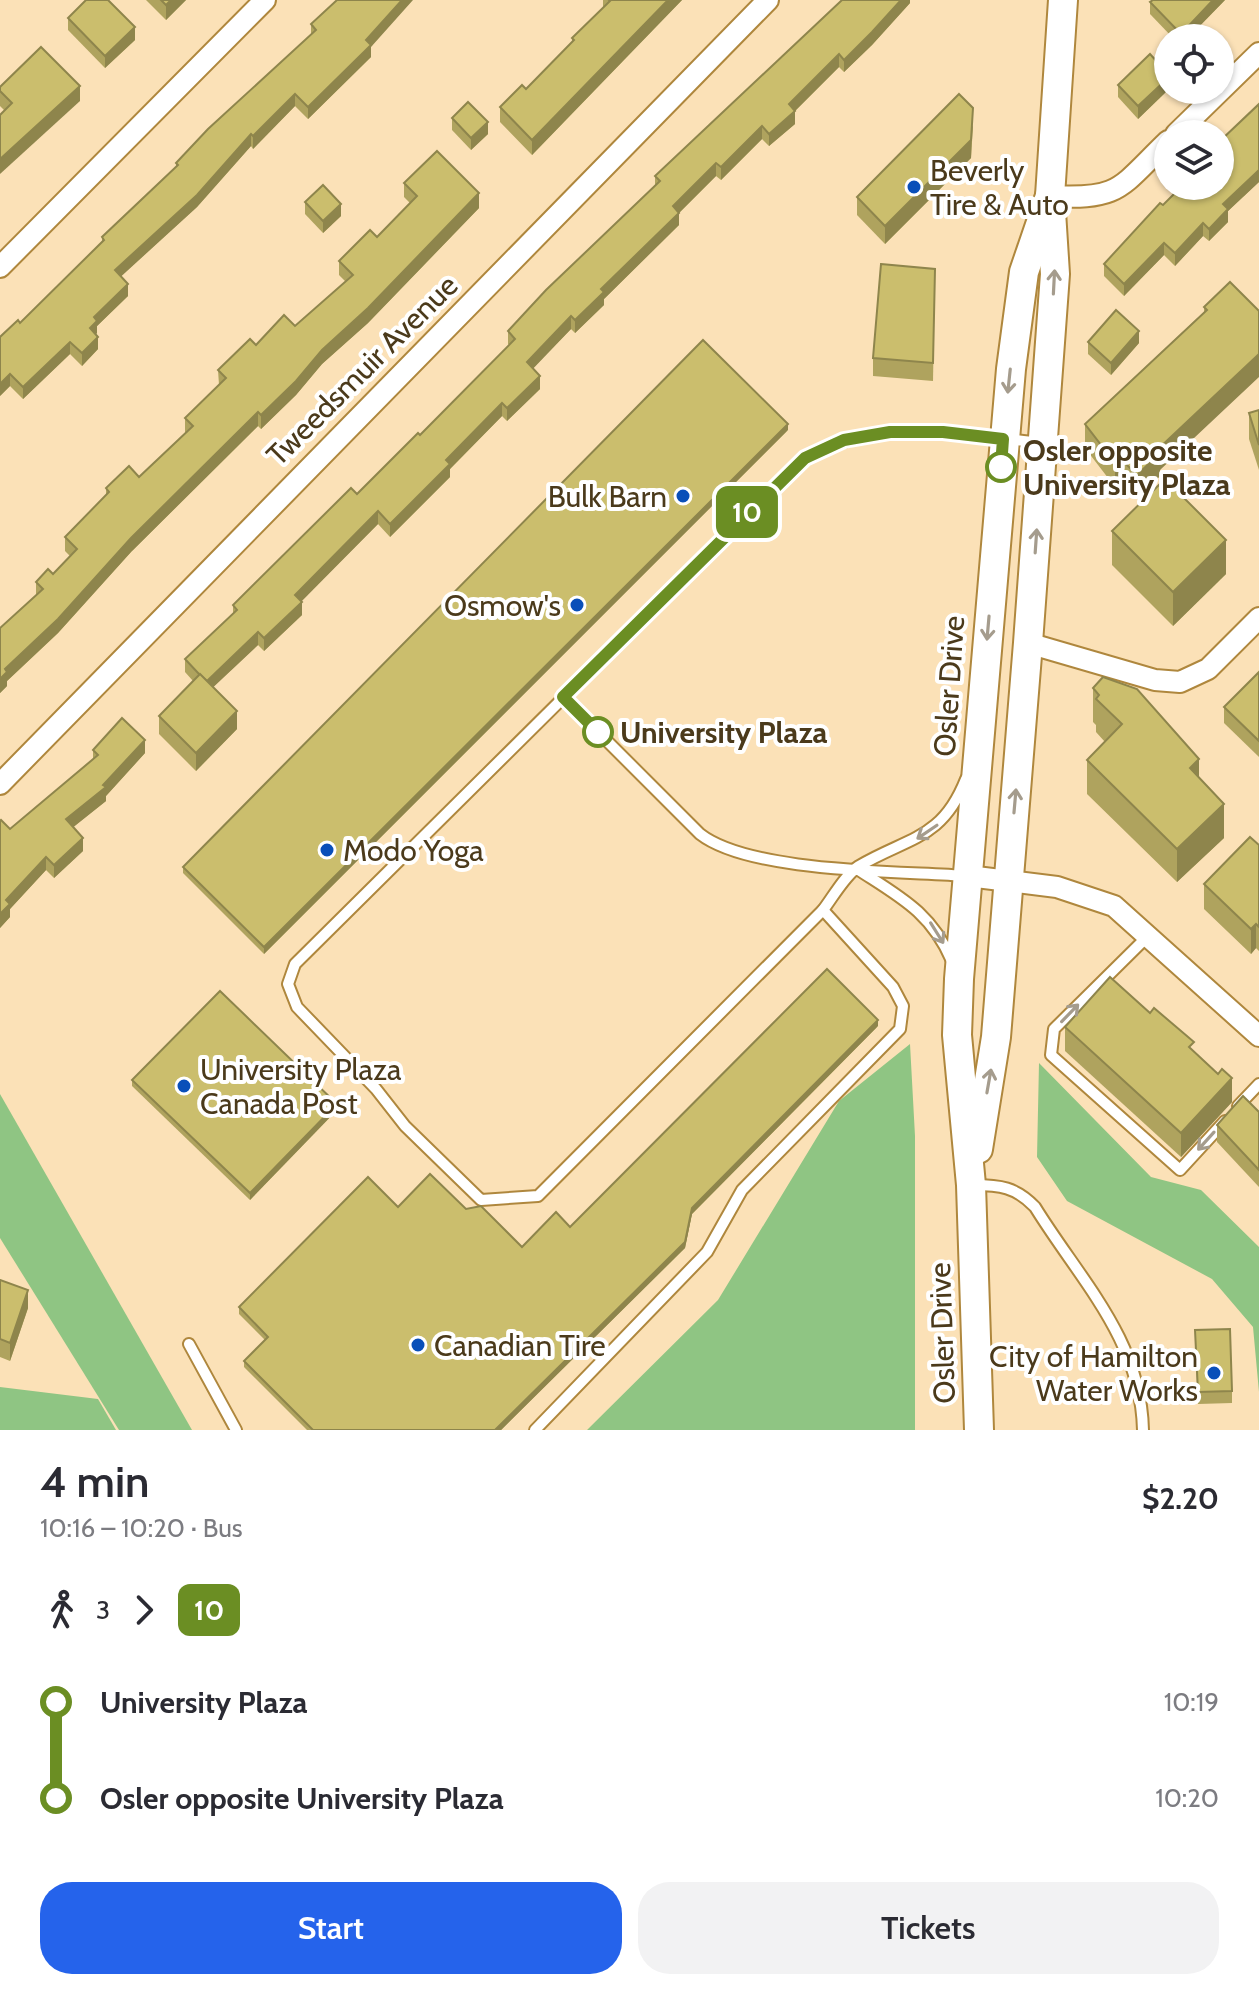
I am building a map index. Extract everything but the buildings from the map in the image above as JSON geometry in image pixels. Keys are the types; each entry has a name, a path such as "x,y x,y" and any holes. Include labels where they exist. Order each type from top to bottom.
{"main road":[{"name":"Osler Drive","path":"971,1185 996,1037 1028,643 1055,274 1050,196 1063,0"},
{"name":"Osler Drive","path":"979,1430 971,1185 957,1035 959,979 1003,439 1024,272 1050,196"}],"street":[{"path":"0,267 265,0"},
{"name":"Tweedsmuir Avenue","path":"0,784 768,0"},
{"path":"1190,120 1259,53"},
{"path":"1050,196 1091,198 1116,192 1154,155"},
{"path":"1028,643 1155,680 1180,682 1208,669 1259,618"},
{"path":"968,876 1009,878 1082,893 1114,906 1259,1036"}],"lane":[{"path":"980,743 958,798 942,821 923,836 856,868 823,910 538,1196 481,1200 405,1126 376,1089 297,1007 290,994 289,973 805,458 844,440 890,432 943,432 1043,443"},
{"path":"563,697 711,841 772,859 968,876"},
{"path":"856,868 929,920 946,946 959,979"},
{"path":"535,1430 707,1252 742,1190 900,1029 903,1006 893,987 823,910"},
{"path":"1148,936 1054,1029 1051,1055 1180,1170 1259,1084"},
{"path":"971,1185 1001,1185 1020,1192 1035,1207 1123,1339 1139,1395 1143,1430"},
{"path":"189,1344 236,1430"}],"green space":[{"path":"910,1044 915,1136 915,1430 587,1430 718,1300 839,1101"},
{"path":"1039,1063 1151,1177 1201,1190 1259,1247 1259,1392 1253,1327 1212,1279 1067,1201 1037,1157"},
{"path":"0,1094 192,1430 119,1430 0,1238"},
{"path":"0,1387 98,1399 116,1430 0,1430"}],"bus line":[{"name":"10","path":"598,732 563,697 805,458 844,440 890,432 924,431 1003,439 1001,467"}],"place":[{"name":"Beverly Tire & Auto","path":"914,187"},
{"name":"Osler opposite University Plaza","path":"1001,467"},
{"name":"Bulk Barn","path":"683,496"},
{"name":"Osmow's","path":"577,605"},
{"name":"University Plaza","path":"598,732"},
{"name":"Modo Yoga","path":"327,850"},
{"name":"University Plaza Canada Post","path":"184,1086"},
{"name":"Canadian Tire","path":"418,1345"},
{"name":"City of Hamilton Water Works","path":"1214,1373"}]}
